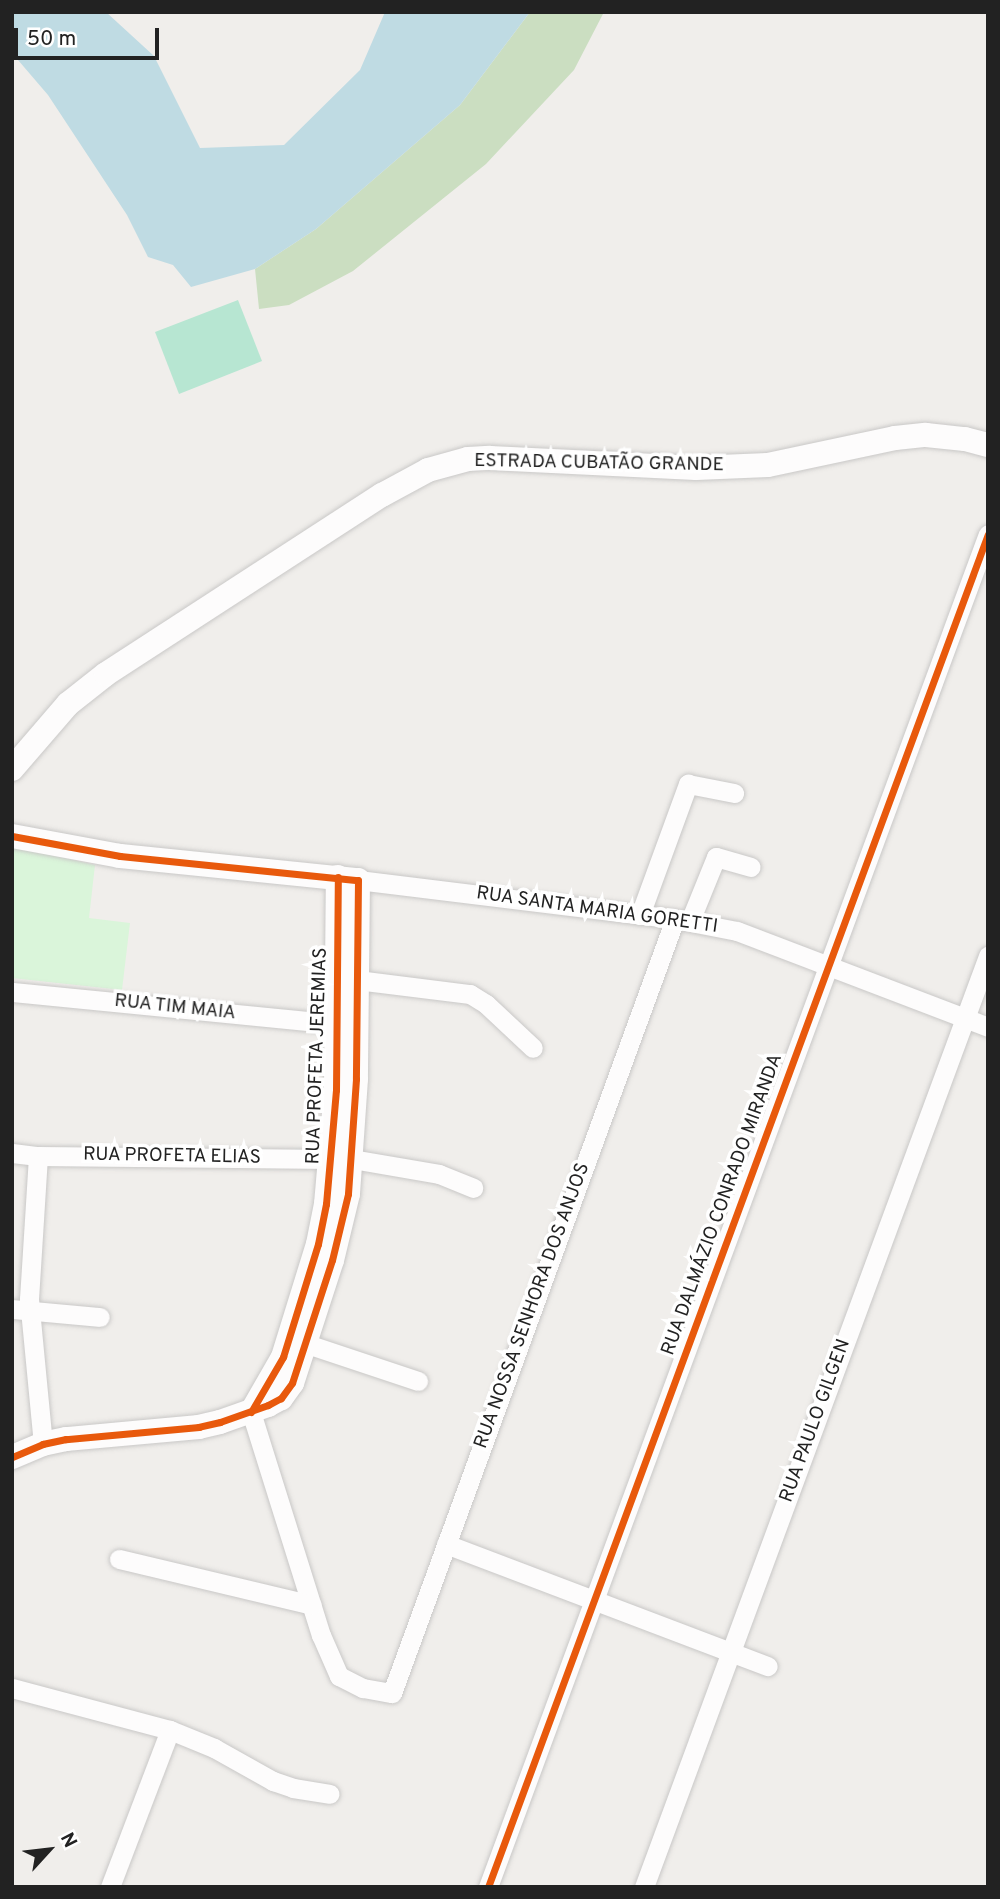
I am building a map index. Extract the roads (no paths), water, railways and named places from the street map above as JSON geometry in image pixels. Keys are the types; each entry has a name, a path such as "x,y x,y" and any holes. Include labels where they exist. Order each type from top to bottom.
{"street":[{"name":"ESTRADA CUBATÃO GRANDE","path":"12,769 68,704 106,674 404,481 438,467 489,458 696,468 768,465 895,438 926,435 965,439 988,445"},
{"name":"RUA DALMÁZIO CONRADO MIRANDA","path":"488,1887 988,534"},
{"path":"640,915 688,784 734,793"},
{"path":"12,836 120,856 348,879"},
{"name":"RUA NOSSA SENHORA DOS ANJOS","path":"312,1605 339,1676 363,1688 392,1693 682,920 716,857 751,867"},
{"name":"RUA SANTA MARIA GORETTI","path":"348,879 682,920 737,931 988,1027"},
{"name":"RUA PROFETA JEREMIAS","path":"251,1412 275,1374 291,1333 342,1159 357,980 348,879"},
{"name":"RUA PROFETA JEREMIAS","path":"251,1412 281,1398 296,1375 341,1225 338,1024 348,879"},
{"name":"RUA PAULO GILGEN","path":"644,1887 988,956"},
{"path":"357,980 470,994 486,1004 533,1048"},
{"name":"RUA TIM MAIA","path":"12,992 338,1024"},
{"name":"RUA PROFETA ELIAS","path":"12,1153 38,1156 342,1159 439,1174 473,1188"},
{"path":"38,1156 21,1309 43,1444"},
{"path":"21,1309 100,1317"},
{"path":"307,1344 418,1381"},
{"path":"12,1457 43,1444 100,1434 199,1427 251,1412 312,1605"},
{"path":"446,1544 768,1666"},
{"path":"119,1559 312,1605"},
{"path":"12,1688 170,1730 214,1748 273,1781 293,1788 330,1794"},
{"path":"110,1887 170,1730"}],"water":[{"path":"12,12 106,12 154,56 200,148 284,145 360,70 385,12 530,12 460,105 316,229 255,269 191,287 173,265 148,257 127,215 48,95 12,53"}]}
